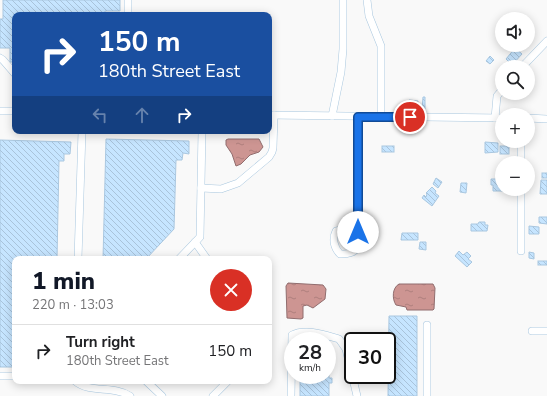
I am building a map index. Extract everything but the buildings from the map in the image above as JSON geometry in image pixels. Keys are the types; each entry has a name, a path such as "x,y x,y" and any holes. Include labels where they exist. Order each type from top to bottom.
{"street":[{"path":"128,0 128,12"},
{"path":"332,116 341,72 343,49 343,0"},
{"path":"367,0 369,16 381,46 380,117"},
{"path":"529,60 547,41"},
{"path":"0,58 12,70"},
{"path":"0,111 12,111"},
{"path":"272,115 495,118"},
{"path":"358,117 358,232"},
{"path":"535,118 547,119"},
{"path":"201,188 221,189 238,183 269,157 273,148 272,132"},
{"path":"78,256 82,134"},
{"path":"182,256 200,237 202,134"},
{"path":"521,196 521,251"},
{"path":"195,242 205,256"},
{"path":"427,325 427,396"},
{"path":"532,331 547,331"},
{"path":"291,396 292,335 296,333 308,332 339,339 346,349 357,396"},
{"path":"0,376 12,376"},
{"path":"80,384 83,386 102,385 130,396"},
{"path":"149,384 162,396"},
{"path":"213,396 225,384"}],"water":[{"path":"259,139 263,147 259,152 250,155 241,164 236,166 232,154 226,145 226,140"},
{"path":"288,283 323,285 326,289 325,299 313,308 307,305 303,306 303,318 301,319 287,318 286,286"},
{"path":"399,284 433,284 435,288 434,309 407,310 406,307 396,305 393,294 395,288"}],"route":[{"path":"358,232 358,117 410,117"}]}
